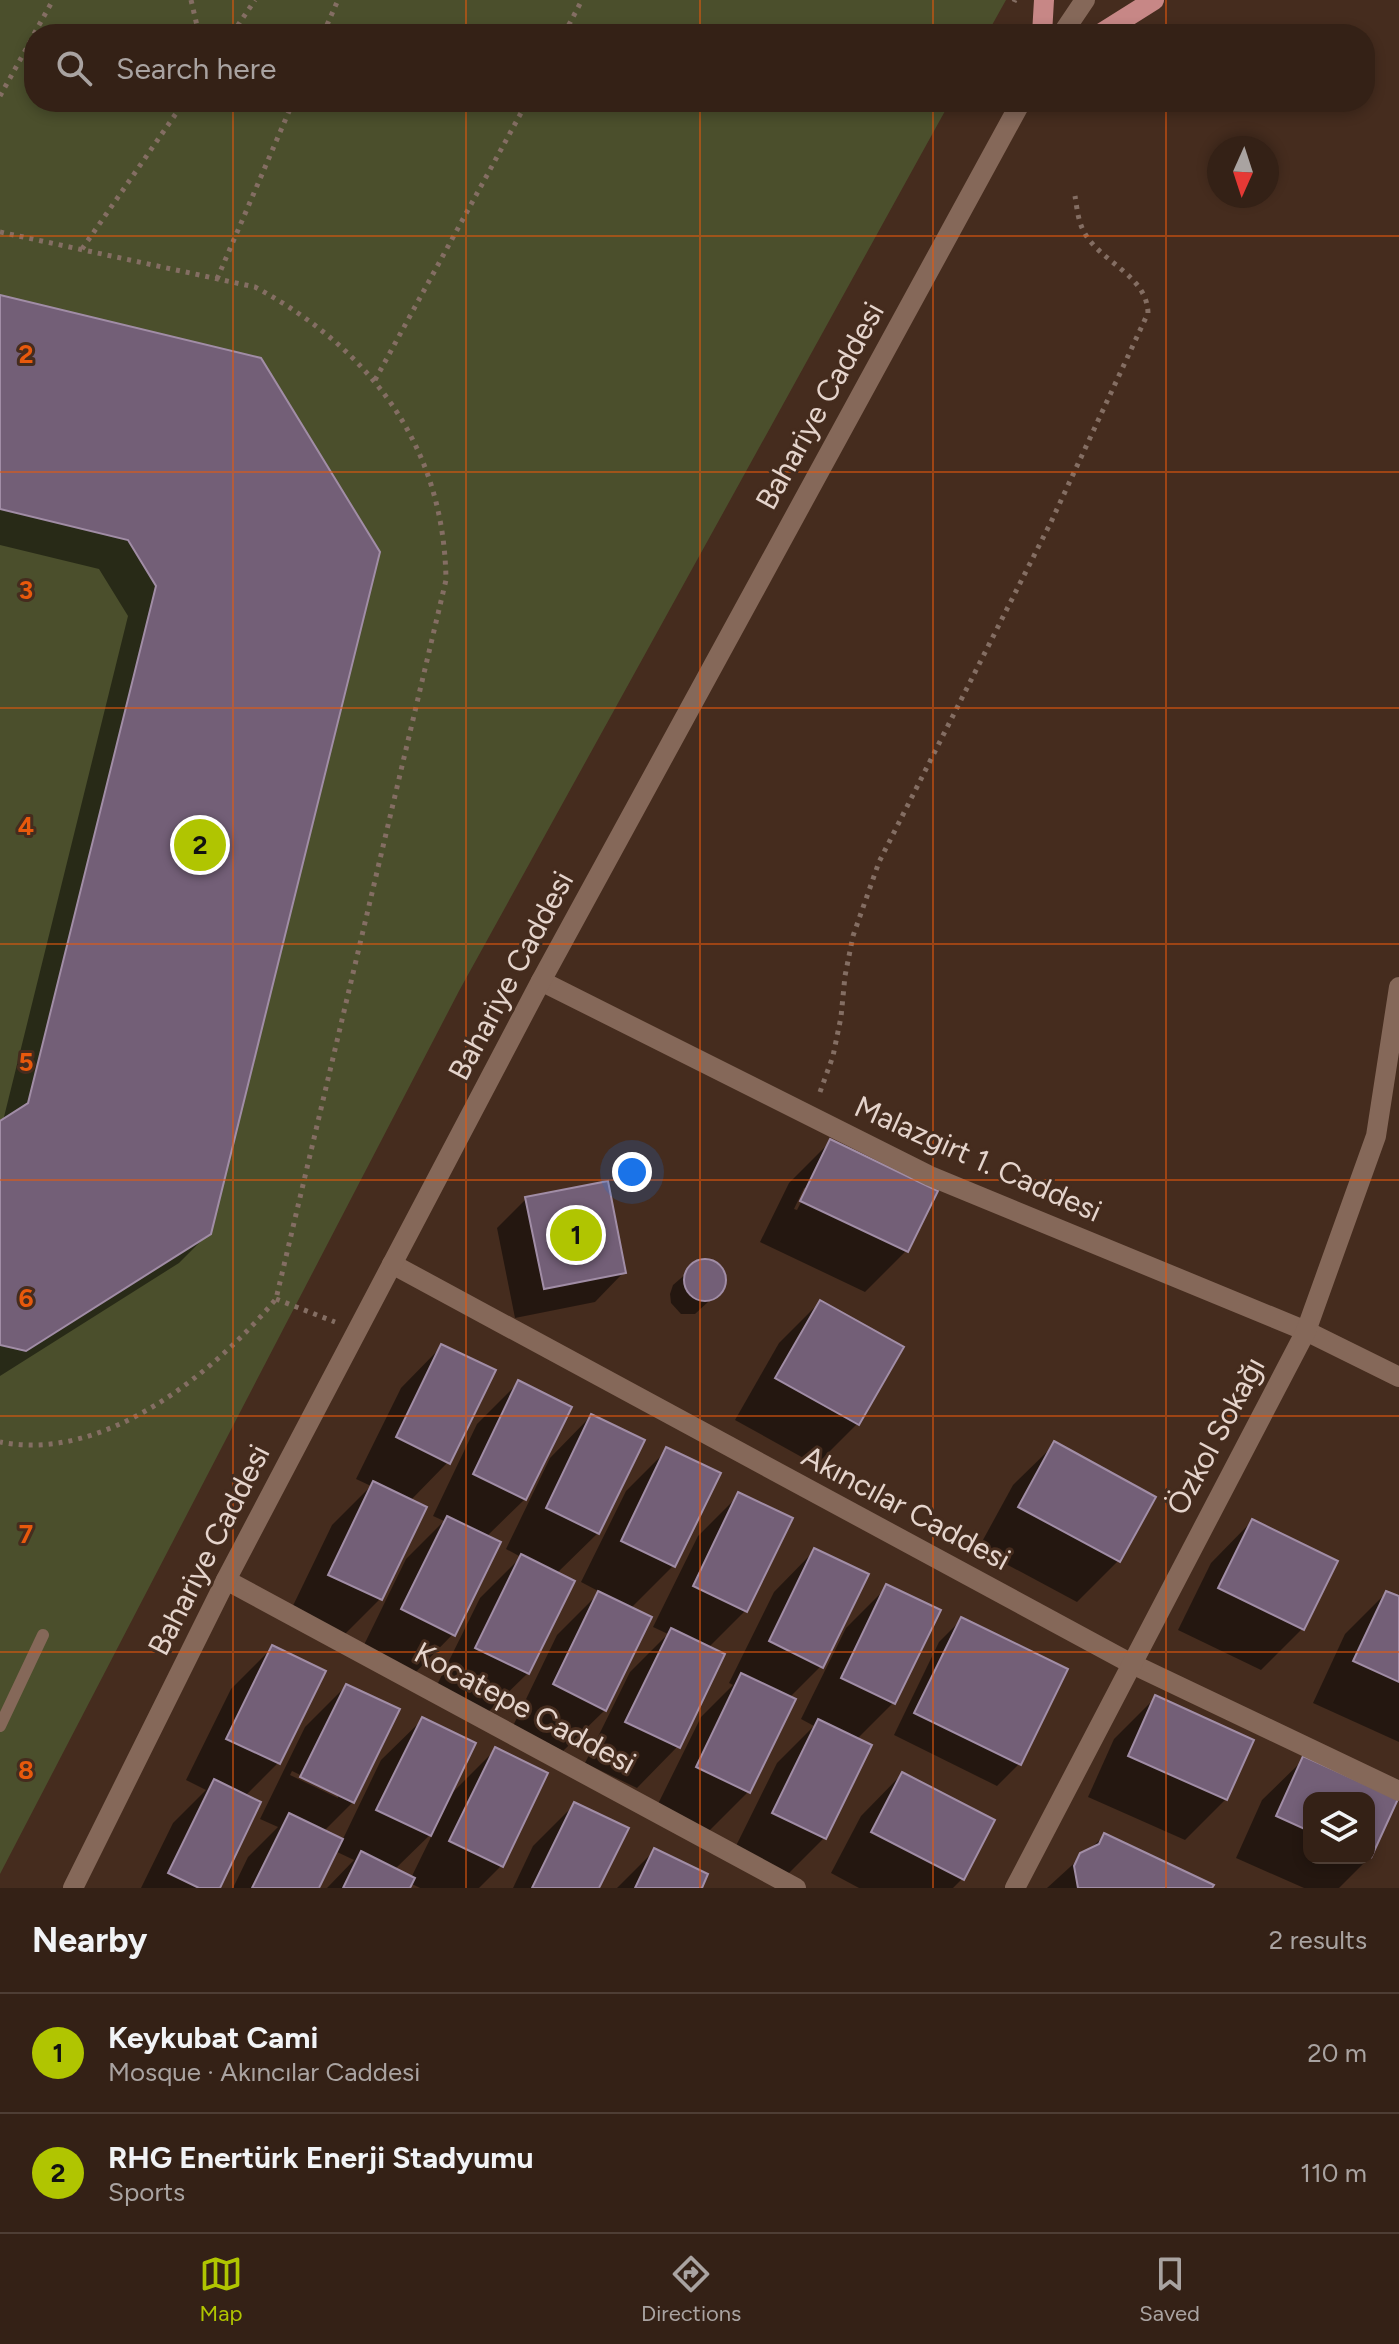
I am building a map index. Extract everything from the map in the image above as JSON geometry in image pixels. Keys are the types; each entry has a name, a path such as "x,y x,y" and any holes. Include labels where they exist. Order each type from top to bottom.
{"main road":[{"path":"1043,24 1044,0"},
{"path":"1116,24 1154,0"}],"street":[{"path":"1069,24 1085,0"},
{"name":"Bahariye Caddesi","path":"82,1885 226,1580 357,1330 541,981 1016,112"},
{"name":"Malazgirt 1. Caddesi","path":"541,981 930,1176 1306,1331 1399,1377"},
{"name":"Özkol Sokağı","path":"1015,1888 1306,1331 1376,1136 1399,987"},
{"name":"Akıncılar Caddesi","path":"392,1264 1130,1663 1399,1791"},
{"name":"Kocatepe Caddesi","path":"226,1580 796,1888"}],"lane":[{"path":"0,1726 43,1635"},
{"path":"0,1690 14,1697"}],"path":[{"path":"40,24 53,0"},
{"path":"191,0 197,24"},
{"path":"239,24 255,0"},
{"path":"327,24 338,0"},
{"path":"570,24 582,0"},
{"path":"0,96 24,52"},
{"path":"82,250 177,112"},
{"path":"217,279 289,112"},
{"path":"375,380 522,112"},
{"path":"809,1116 833,1056 853,936 879,862 1051,522 1148,313 1148,302 1142,288 1096,249 1085,234 1075,196"},
{"path":"0,232 255,287 289,305 349,352 375,380 407,428 427,470 442,528 446,580 276,1299 254,1326 203,1373 145,1410 105,1428 62,1442 40,1445 0,1442"},
{"path":"276,1299 357,1330"}],"green space":[{"path":"0,0 1006,0 993,24 24,24 24,112 944,112 459,991 0,1874"}],"building":[{"path":"0,295 261,358 380,552 211,1234 26,1351 0,1345 0,1121 28,1103 156,586 128,540 0,509"},
{"path":"830,1139 938,1191 908,1252 800,1201"},
{"path":"608,1181 626,1273 544,1289 525,1197"},
{"path":"705,1259 720,1265 726,1280 720,1295 705,1301 690,1295 684,1280 690,1265"},
{"path":"820,1300 904,1347 859,1425 775,1378"},
{"path":"441,1344 496,1370 450,1464 396,1437"},
{"path":"518,1380 572,1407 526,1500 473,1474"},
{"path":"591,1414 645,1440 599,1534 546,1508"},
{"path":"1054,1441 1156,1497 1120,1562 1018,1507"},
{"path":"666,1447 721,1473 675,1567 621,1541"},
{"path":"373,1481 427,1507 382,1600 328,1575"},
{"path":"738,1492 793,1518 747,1612 693,1586"},
{"path":"447,1516 501,1542 455,1636 401,1609"},
{"path":"1252,1519 1338,1561 1304,1630 1218,1588"},
{"path":"814,1548 869,1574 823,1668 769,1641"},
{"path":"521,1554 575,1581 529,1674 475,1648"},
{"path":"886,1584 941,1610 895,1704 841,1678"},
{"path":"598,1591 652,1617 606,1711 553,1684"},
{"path":"1386,1591 1399,1596 1399,1682 1353,1661"},
{"path":"961,1617 1068,1669 1021,1765 914,1713"},
{"path":"671,1628 725,1654 680,1748 625,1722"},
{"path":"272,1645 326,1671 280,1764 226,1739"},
{"path":"741,1673 796,1699 750,1793 696,1767"},
{"path":"346,1684 400,1709 354,1803 300,1777"},
{"path":"1155,1695 1254,1740 1227,1800 1128,1756"},
{"path":"422,1717 476,1743 431,1836 376,1810"},
{"path":"818,1719 872,1745 826,1839 772,1813"},
{"path":"495,1747 548,1773 503,1867 449,1841"},
{"path":"1303,1756 1398,1799 1375,1849 1375,1792 1303,1792 1303,1828 1276,1816"},
{"path":"902,1772 995,1820 964,1880 871,1832"},
{"path":"214,1779 261,1802 220,1888 199,1888 168,1873"},
{"path":"574,1802 629,1828 599,1888 532,1888"},
{"path":"289,1813 343,1839 319,1888 252,1888"},
{"path":"1104,1833 1214,1885 1212,1888 1078,1888 1074,1866 1080,1853 1099,1844"},
{"path":"654,1848 708,1874 702,1888 635,1888"},
{"path":"361,1851 415,1878 410,1888 343,1888"}],"place":[{"name":"RHG Enertürk Enerji Stadyumu","path":"200,845"},
{"name":"Keykubat Cami","path":"576,1235"}]}
